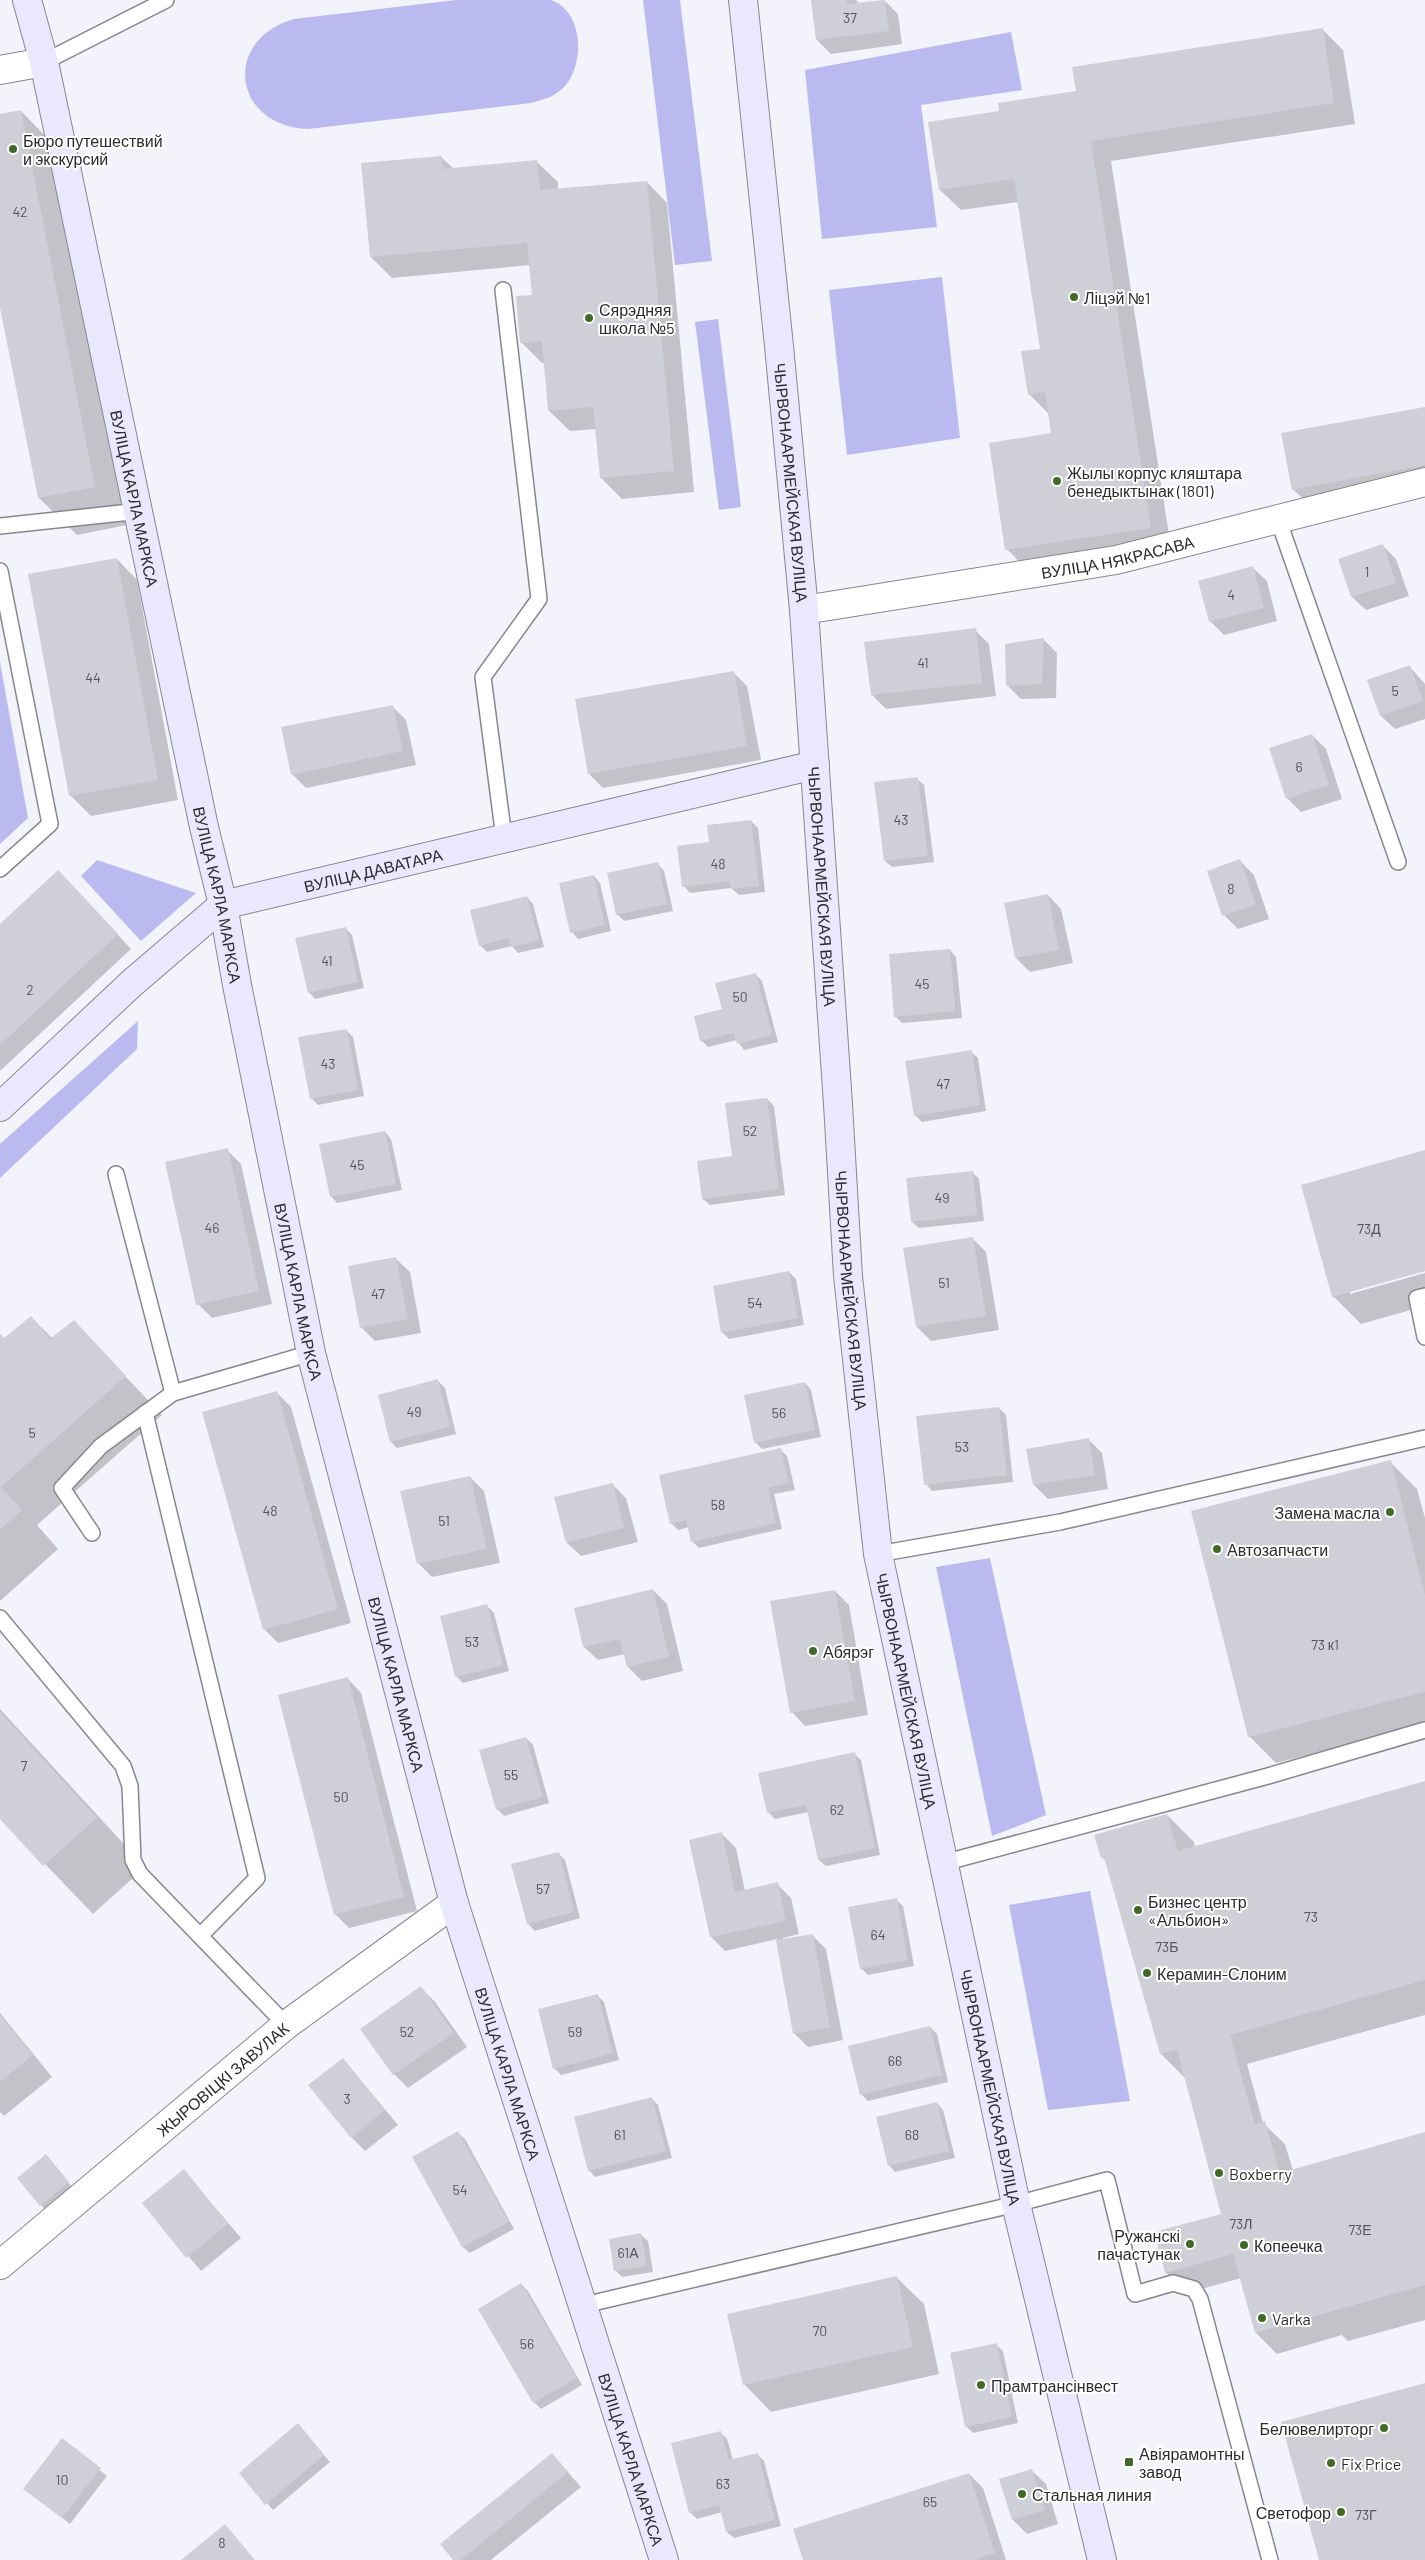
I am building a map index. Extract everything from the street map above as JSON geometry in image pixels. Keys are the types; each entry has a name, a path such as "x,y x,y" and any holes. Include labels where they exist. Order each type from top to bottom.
{"street":[{"name":"ВУЛІЦА КАРЛА МАРКСА","path":"27,0 44,62 140,511 204,827 223,905 237,986 311,1353 454,1904 664,2560"},
{"name":"ЧЫРВОНААРМЕЙСКАЯ ВУЛІЦА","path":"743,0 804,610 848,1276 878,1554 942,1863 1016,2204 1102,2560"},
{"path":"0,70 44,62"},
{"name":"ВУЛІЦА НЯКРАСАВА","path":"804,610 1116,560 1425,482"},
{"name":"ВУЛІЦА ДАВАТАРА","path":"0,1107 132,983 223,905 815,765"},
{"name":"ЖЫРОВІЦКІ ЗАВУЛАК","path":"0,2265 286,2025 454,1904"}],"lane":[{"path":"44,62 166,0"},
{"path":"502,290 539,599 483,677 504,838"},
{"path":"0,526 140,511"},
{"path":"1278,519 1398,862"},
{"path":"0,571 50,824 0,869"},
{"path":"116,1174 173,1393"},
{"path":"1425,1296 1417,1298 1425,1337"},
{"path":"92,1532 62,1488 101,1446 173,1393 311,1353"},
{"path":"145,1413 257,1878 200,1936"},
{"path":"878,1554 1060,1522 1425,1438"},
{"path":"0,1618 123,1766 130,1786 133,1860 140,1874 286,2025"},
{"path":"942,1863 1268,1776 1425,1730"},
{"path":"584,2306 1016,2204 1108,2180 1135,2294 1173,2283 1194,2289 1200,2300 1270,2560"}],"shaded area":[{"path":"456,0 551,0 562,6 570,16 578,41 578,55 570,80 555,94 531,103 308,129 283,124 264,113 251,98 246,80 247,62 255,44 271,29 294,19"},
{"path":"643,0 680,0 712,261 675,265"},
{"path":"1011,32 1022,90 921,105 937,227 822,239 805,70"},
{"path":"942,277 960,438 847,455 829,290"},
{"path":"718,319 741,507 719,510 695,322"},
{"path":"0,662 28,818 0,844"},
{"path":"97,860 196,893 141,941 81,876"},
{"path":"138,1021 137,1049 0,1178 0,1144"},
{"path":"990,1558 1046,1815 992,1836 936,1567"},
{"path":"1090,1891 1130,2101 1048,2110 1009,1905"}],"building":[{"path":"811,0 847,0 847,4 885,0 889,31 816,40"},
{"name":"Ліцэй №1","path":"1323,28 1334,103 1091,141 1151,528 1005,550 989,443 1051,433 1045,392 1028,395 1021,351 1040,349 1014,179 939,190 928,122 999,111 998,103 1076,91 1072,67"},
{"path":"21,110 95,487 38,498 0,308 0,114"},
{"name":"Сярэдняя школа №5","path":"442,156 443,169 537,160 540,190 647,181 674,471 600,478 593,407 548,411 542,341 520,343 516,296 532,295 527,243 370,257 361,163"},
{"path":"1425,407 1425,465 1292,490 1281,433"},
{"path":"1383,544 1396,583 1351,597 1338,559"},
{"path":"117,558 158,780 69,796 28,574"},
{"path":"1253,566 1264,608 1209,622 1198,581"},
{"path":"976,628 982,683 871,695 864,642"},
{"path":"1044,638 1042,684 1006,686 1005,644"},
{"path":"1410,665 1423,701 1380,716 1367,680"},
{"path":"734,671 747,746 588,774 575,699"},
{"path":"393,705 403,751 291,775 281,727"},
{"path":"1312,734 1329,785 1286,799 1269,748"},
{"path":"918,777 928,856 884,861 874,782"},
{"path":"751,820 759,886 731,889 729,881 682,887 677,846 709,842 707,825"},
{"path":"1240,859 1256,905 1222,916 1207,871"},
{"path":"658,862 667,904 616,915 607,873"},
{"path":"58,870 118,934 0,1045 0,924"},
{"path":"594,875 605,925 570,933 559,883"},
{"path":"1048,894 1059,950 1015,958 1004,903"},
{"path":"527,896 539,940 511,947 508,938 479,946 470,910"},
{"path":"346,927 358,982 308,993 295,938"},
{"path":"950,949 955,1011 894,1017 889,954"},
{"path":"756,973 772,1035 737,1044 734,1033 700,1041 694,1016 722,1009 715,983"},
{"path":"347,1029 358,1090 310,1099 298,1037"},
{"path":"972,1050 980,1105 914,1116 905,1061"},
{"path":"767,1098 779,1189 702,1199 697,1161 732,1156 725,1103"},
{"path":"385,1131 396,1184 330,1197 319,1144"},
{"path":"228,1148 259,1291 196,1305 165,1162"},
{"path":"1425,1150 1425,1271 1332,1297 1301,1185"},
{"path":"973,1171 977,1215 911,1222 906,1178"},
{"path":"973,1237 986,1316 916,1327 903,1248"},
{"path":"396,1257 408,1319 360,1328 348,1266"},
{"path":"789,1271 798,1318 721,1333 713,1286"},
{"path":"31,1316 50,1339 74,1320 126,1376 1,1487 22,1510 0,1530 0,1334 4,1338"},
{"path":"438,1379 450,1427 390,1442 378,1395"},
{"path":"805,1382 815,1430 754,1443 744,1395"},
{"path":"277,1391 338,1609 263,1630 202,1412"},
{"path":"999,1407 1007,1475 924,1485 916,1416"},
{"path":"1089,1438 1095,1475 1033,1485 1026,1449"},
{"path":"781,1448 789,1483 768,1488 776,1523 691,1542 686,1520 670,1524 659,1475"},
{"path":"1391,1460 1425,1595 1425,1692 1248,1737 1191,1511"},
{"path":"470,1476 487,1549 417,1564 400,1491"},
{"path":"613,1483 624,1528 566,1543 554,1497"},
{"path":"653,1589 669,1657 627,1667 620,1639 583,1647 574,1608"},
{"name":"Абярэг","path":"835,1590 855,1701 790,1713 770,1601"},
{"path":"487,1604 503,1665 455,1677 440,1616"},
{"path":"348,1677 404,1897 334,1915 278,1695"},
{"path":"0,1712 97,1818 43,1866 0,1819"},
{"path":"526,1737 543,1797 496,1810 479,1750"},
{"path":"855,1752 875,1848 818,1860 806,1805 767,1813 758,1773"},
{"path":"1425,1781 1425,1980 1230,2035 1255,2125 1265,2121 1280,2173 1425,2132 1425,2285 1255,2333 1233,2254 1165,2273 1154,2232 1221,2214 1177,2050 1160,2054 1104,1857 1101,1858 1094,1835 1167,1814 1178,1851"},
{"path":"722,1832 735,1892 778,1882 786,1921 710,1937 689,1840"},
{"path":"559,1852 574,1912 527,1924 511,1864"},
{"path":"897,1898 908,1960 860,1969 848,1907"},
{"path":"813,1934 830,2027 793,2034 776,1940"},
{"path":"421,1986 454,2033 393,2075 360,2029"},
{"path":"598,1994 613,2053 553,2069 538,2009"},
{"path":"0,2015 33,2055 0,2082"},
{"path":"930,2026 942,2075 860,2095 848,2046"},
{"path":"343,2058 385,2110 351,2138 308,2085"},
{"path":"652,2097 666,2151 588,2171 574,2117"},
{"path":"937,2102 949,2151 888,2166 876,2117"},
{"path":"458,2131 509,2222 462,2247 412,2157"},
{"path":"46,2154 69,2182 40,2206 17,2178"},
{"path":"184,2169 228,2224 186,2258 142,2203"},
{"path":"641,2233 647,2266 614,2271 609,2239"},
{"path":"897,2276 913,2347 743,2385 727,2314"},
{"path":"521,2283 577,2378 533,2403 478,2309"},
{"name":"Прамтрансінвест","path":"997,2343 1012,2417 965,2427 950,2353"},
{"path":"1425,2383 1425,2560 1319,2560 1281,2422"},
{"path":"298,2423 324,2455 265,2505 239,2473"},
{"path":"721,2431 729,2460 758,2453 775,2520 726,2532 719,2505 689,2513 671,2443"},
{"path":"62,2438 101,2468 62,2518 23,2489"},
{"path":"552,2453 568,2472 461,2560 453,2560 440,2544"},
{"name":"Стальная линия","path":"1032,2469 1045,2510 1012,2520 999,2479"},
{"path":"969,2473 995,2553 974,2560 803,2560 793,2529"},
{"path":"225,2524 255,2560 181,2560"}],"place":[{"name":"Бюро путешествий и экскурсий","path":"13,149"},
{"name":"Ліцэй №1","path":"1074,297"},
{"name":"Сярэдняя школа №5","path":"589,318"},
{"name":"Жылы корпус кляштара бенедыктынак (1801)","path":"1057,481"},
{"name":"Замена масла","path":"1390,1512"},
{"name":"Автозапчасти","path":"1217,1549"},
{"name":"Абярэг","path":"813,1651"},
{"name":"Бизнес центр «Альбион»","path":"1138,1910"},
{"name":"Керамин-Слоним","path":"1147,1973"},
{"name":"Boxberry","path":"1219,2173"},
{"name":"Ружанскі пачастунак","path":"1190,2244"},
{"name":"Копеечка","path":"1244,2245"},
{"name":"Varka","path":"1262,2318"},
{"name":"Прамтрансінвест","path":"981,2385"},
{"name":"Белювелирторг","path":"1384,2428"},
{"name":"Авіярамонтны завод","path":"1129,2462"},
{"name":"Fix Price","path":"1331,2463"},
{"name":"Стальная линия","path":"1022,2494"},
{"name":"Светофор","path":"1341,2512"}]}
